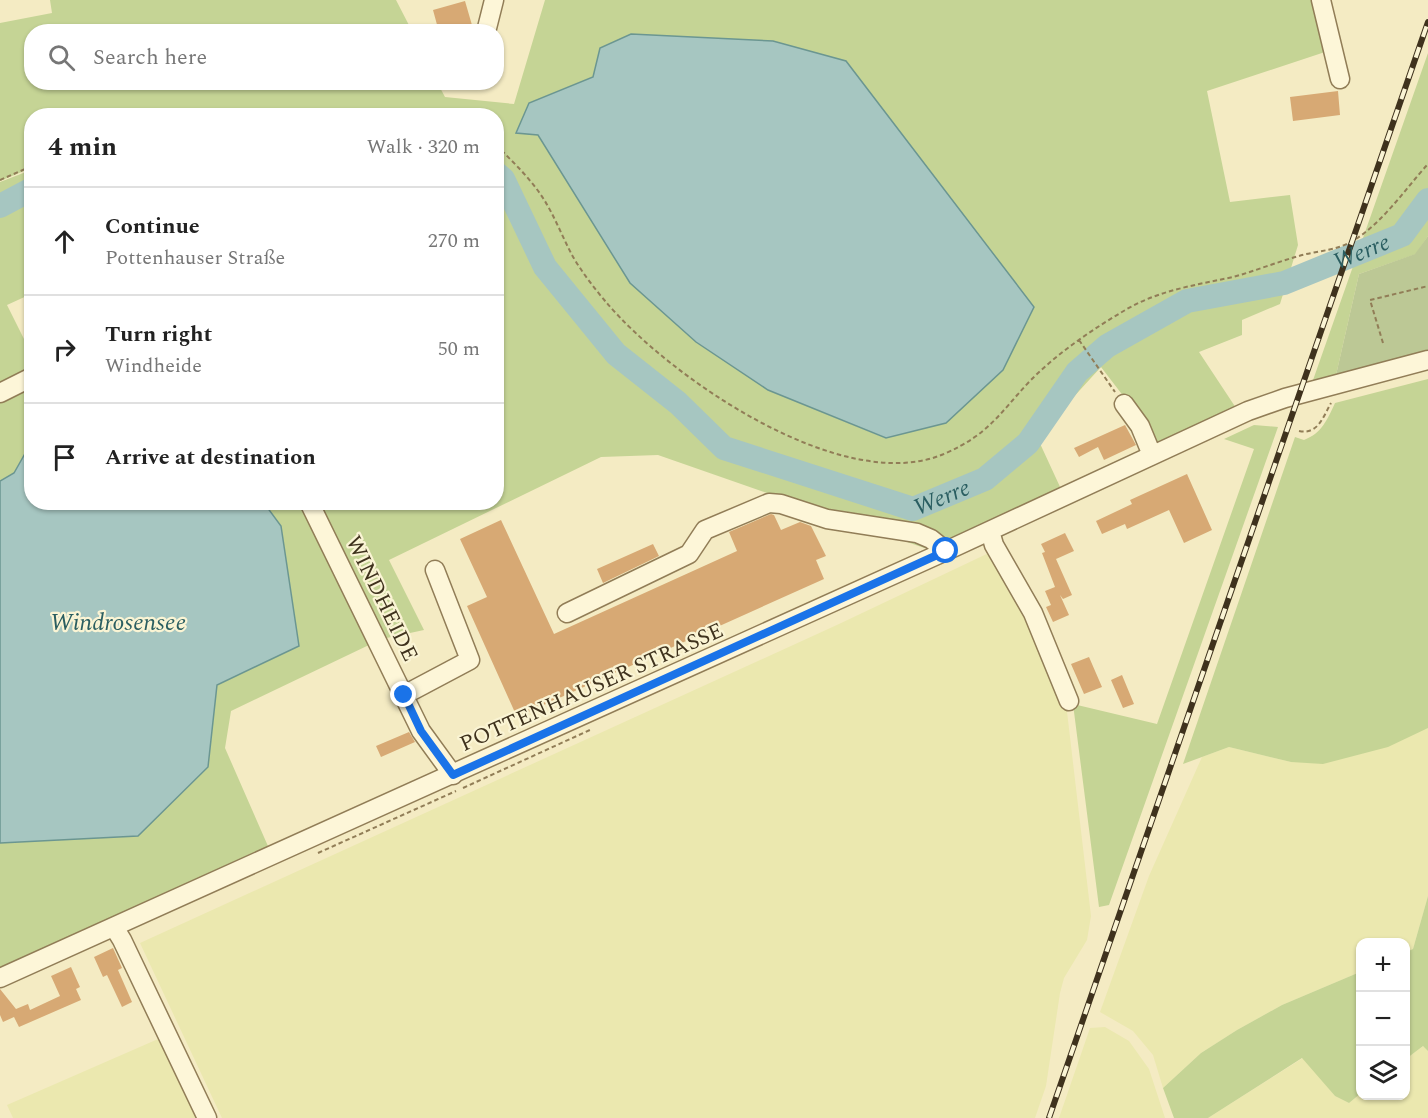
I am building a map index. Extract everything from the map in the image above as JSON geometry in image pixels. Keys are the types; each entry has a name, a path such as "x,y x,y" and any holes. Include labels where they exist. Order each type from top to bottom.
{"street":[{"path":"488,24 494,0"},
{"path":"1321,0 1340,79"},
{"name":"POTTENHAUSER STRASSE","path":"0,978 453,775 1152,455 1276,401 1428,360"},
{"path":"0,393 24,381"},
{"path":"1124,404 1140,426 1152,455"},
{"path":"567,613 689,554 705,530 769,503 782,504 827,519 917,533 931,539 946,551"},
{"name":"WINDHEIDE","path":"313,510 421,731 453,775"},
{"path":"990,531 994,545 1033,613 1069,701"},
{"path":"404,695 470,660 435,570"},
{"path":"114,927 207,1118"}],"path":[{"path":"504,153 521,169 544,199 573,256 607,303 692,381 799,441 855,458 904,463 943,455 973,441 1003,414 1030,382 1079,340 1130,308 1179,287 1233,276 1299,256 1340,247 1384,215 1428,164"},
{"path":"0,180 24,170"},
{"path":"1383,343 1370,300 1428,286"},
{"path":"1079,340 1105,378"},
{"path":"1299,431 1308,433 1316,429 1333,399"}],"shaded area":[{"path":"993,551 1066,703 1091,916 1087,940 1064,978 1046,1086 1035,1118 222,1118 140,943 839,624"},
{"path":"1428,728 1428,896 1413,949 1410,950 1410,938 1356,938 1356,974 1282,1005 1237,1030 1201,1053 1163,1088 1153,1055 1133,1031 1100,1012 1149,876 1202,757 1229,747 1291,762"},
{"path":"1105,1027 1129,1041 1149,1069 1165,1118 1059,1118 1090,1028"},
{"path":"165,1036 206,1118 13,1118 7,1105"},
{"path":"1423,1046 1428,1051 1428,1118 1208,1118 1303,1058 1335,1096 1349,1103 1356,1097 1356,1100 1410,1100 1410,1056"}],"green space":[{"path":"50,0 396,0 408,24 24,24 24,90 441,90 445,97 514,104 545,0 1314,0 1328,51 1207,91 1230,202 1290,195 1298,245 1280,304 1242,320 1242,335 1199,352 1236,408 1156,446 1134,410 1101,367 1037,437 1061,489 930,550 658,455 601,457 504,504 504,108 24,108 24,171 0,181 0,23 52,13","holes":["600,48 1003,370 946,423 885,438 768,390 696,342 630,283 538,135 529,103 593,77"]},
{"path":"1428,53 1428,236 1416,254 1359,274 1336,375 1312,383"},
{"path":"24,173 24,297 7,305 24,339 24,455 14,473 0,481 0,182"},
{"path":"1428,236 1428,351 1336,375 1359,274 1415,254"},
{"path":"1428,379 1428,728 1388,747 1323,764 1291,762 1229,747 1183,764 1295,437 1304,440 1320,430 1335,403"},
{"path":"1254,425 1278,427 1109,905 1099,907 1073,704 1157,724 1254,449 1224,439"},
{"path":"269,510 302,510 369,645 231,711 225,748 271,853 0,972 0,843 138,836 208,767 217,685 299,646 281,526"},
{"path":"321,510 492,510 389,560 424,630 382,639"},
{"path":"1428,896 1428,1051 1423,1046 1410,1056 1410,950 1413,949"},
{"path":"1356,974 1356,1097 1349,1103 1335,1096 1302,1058 1208,1118 1174,1118 1163,1088 1201,1053 1282,1005"}],"water":[{"path":"631,34 773,41 846,61 1034,307 1003,370 946,423 886,438 768,390 696,342 630,283 538,135 516,133 529,103 593,77 600,48"},
{"name":"Windrosensee","path":"24,455 24,510 269,510 281,526 299,646 217,685 208,767 138,836 0,843 0,481 14,473"}],"building":[{"path":"465,1 472,24 437,24 433,10"},
{"path":"1338,91 1340,115 1293,121 1290,97"},
{"path":"1125,425 1136,445 1104,460 1098,447 1079,457 1074,448"},
{"path":"1187,474 1212,530 1184,543 1169,510 1127,529 1125,524 1102,534 1096,521 1132,504 1130,500"},
{"path":"771,514 774,515 781,530 800,522 811,526 826,556 816,560 824,579 517,717 467,606 487,597 460,539 501,520 554,634 737,551 729,532"},
{"path":"1065,533 1074,551 1056,559 1072,595 1063,599 1060,595 1069,615 1053,622 1046,607 1051,605 1045,591 1055,587 1042,553 1045,552 1041,544"},
{"path":"653,544 659,556 603,583 597,569"},
{"path":"1089,657 1102,687 1084,694 1071,664"},
{"path":"1122,675 1134,704 1123,708 1111,680"},
{"path":"409,732 415,742 381,757 376,746"},
{"path":"113,948 122,968 118,970 132,1002 122,1007 107,975 103,977 94,957"},
{"path":"71,967 80,987 76,989 81,1000 19,1027 14,1017 3,1022 0,1015 0,989 16,1009 28,1004 30,1010 60,996 51,976"}],"waterway":[{"name":"Werre","path":"504,181 545,267 616,354 678,403 724,448 913,509 985,479 1028,443 1077,372 1107,346 1187,301 1284,283 1402,235 1428,200"},
{"name":"Werre","path":"0,206 24,193"}],"railway":[{"path":"1049,1118 1428,22"}],"route":[{"path":"404,695 421,731 453,775 946,551"}]}
